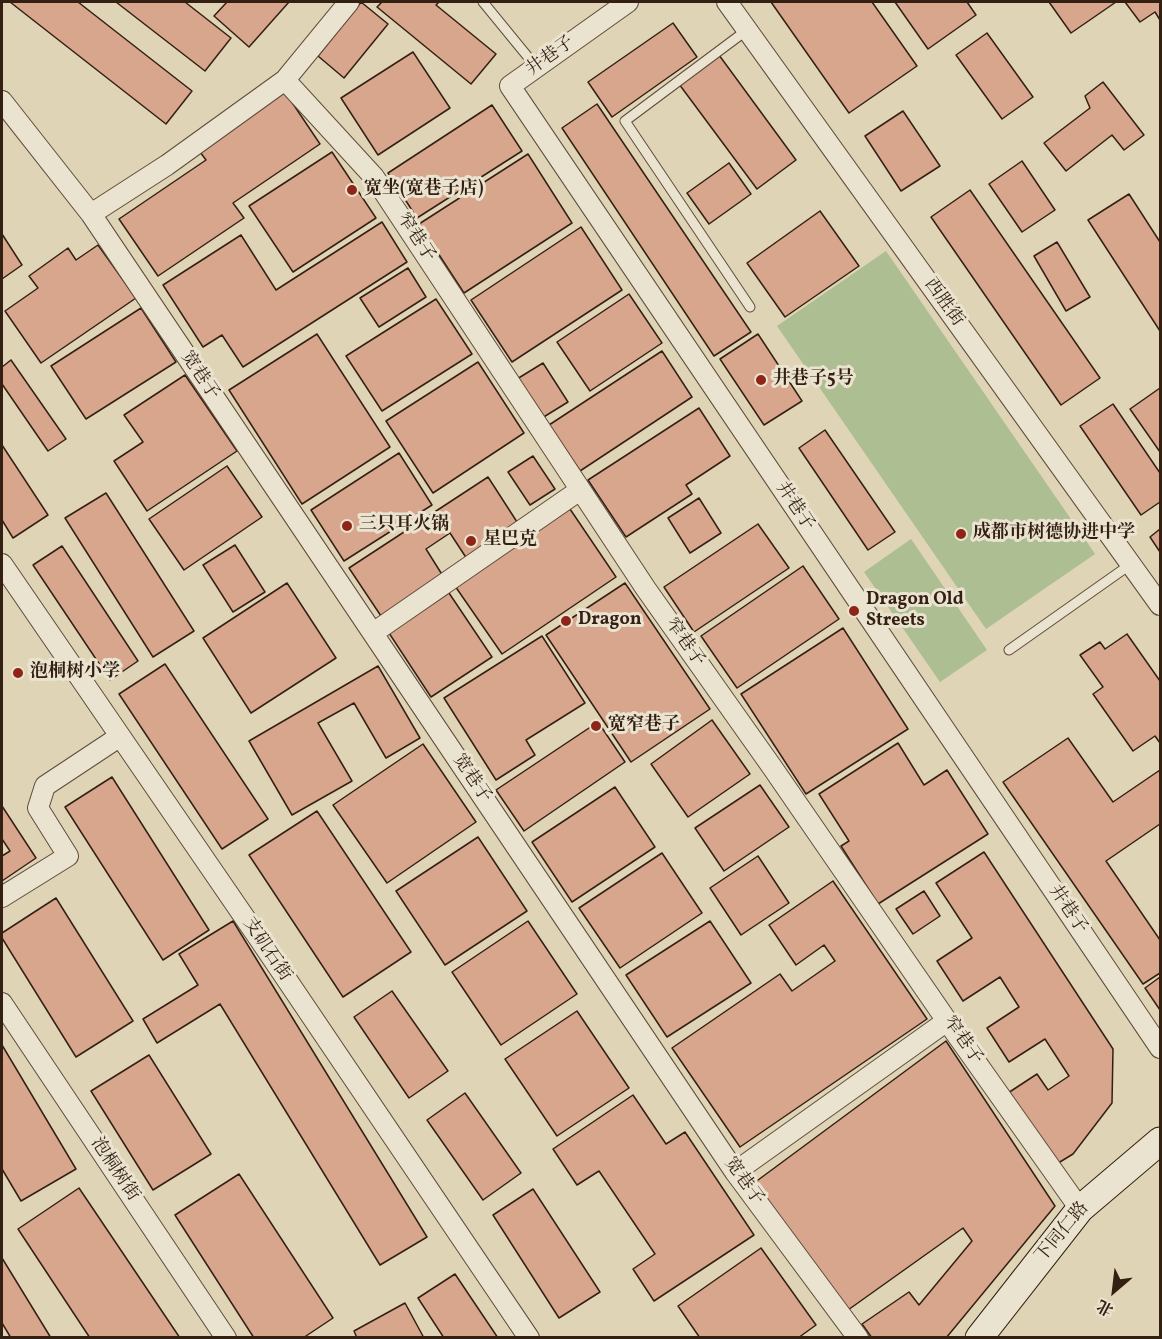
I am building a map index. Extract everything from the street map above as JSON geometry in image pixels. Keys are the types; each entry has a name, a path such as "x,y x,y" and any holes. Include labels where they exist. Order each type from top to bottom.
{"street":[{"path":"91,214 167,165 285,80 349,2"},
{"name":"井巷子","path":"628,2 510,86 1161,1048"},
{"name":"西胜街","path":"727,2 1161,605"},
{"name":"窄巷子","path":"285,80 374,177 646,589 1080,1209"},
{"name":"宽巷子","path":"2,101 91,214 735,1172 858,1338"},
{"path":"373,633 580,490"},
{"name":"支矶石街","path":"2,564 529,1338"},
{"path":"2,897 68,855 38,808 45,786 120,736"},
{"name":"泡桐树街","path":"2,1003 226,1338"},
{"path":"735,1172 947,1021"},
{"name":"下同仁路","path":"979,1338 1080,1209 1161,1141"}],"lane":[{"path":"483,2 537,68"},
{"path":"747,30 625,121 750,307"},
{"path":"1009,650 1131,564"}],"green space":[{"path":"886,251 1095,554 986,629 777,326"},
{"path":"911,539 987,650 940,682 864,572"}],"building":[{"path":"10,2 78,2 192,91 166,124"},
{"path":"116,2 185,2 231,38 205,71"},
{"path":"227,2 289,2 249,47 214,16"},
{"path":"361,2 388,24 344,78 318,56"},
{"path":"382,2 439,2 436,5 496,54 471,84 377,7"},
{"path":"771,2 872,2 917,66 849,113"},
{"path":"895,2 967,2 976,15 928,49"},
{"path":"1049,2 1116,2 1071,33"},
{"path":"1125,2 1160,2 1160,20 1155,12 1140,22"},
{"path":"673,23 697,57 612,117 588,82"},
{"path":"987,33 1033,97 1002,119 956,55"},
{"path":"413,52 450,108 378,155 341,98"},
{"path":"719,55 796,160 757,189 679,84"},
{"path":"1103,82 1144,135 1124,150 1112,135 1066,171 1044,143 1090,108 1085,96"},
{"path":"283,89 320,144 233,203 244,218 158,276 119,219 206,160 197,148"},
{"path":"597,104 751,332 714,356 562,128"},
{"path":"492,105 522,151 417,218 388,173"},
{"path":"903,111 940,166 901,191 865,136"},
{"path":"332,152 376,218 293,272 249,206"},
{"path":"528,154 572,223 464,293 419,224"},
{"path":"1022,161 1055,210 1022,232 989,184"},
{"path":"729,163 751,194 709,224 687,193"},
{"path":"970,190 1100,378 1061,405 931,217"},
{"path":"1129,194 1160,242 1160,331 1088,220"},
{"path":"820,211 859,266 785,317 747,263"},
{"path":"382,222 407,262 243,367 222,335 203,347 163,285 241,235 276,290"},
{"path":"581,227 622,290 512,362 471,300"},
{"path":"2,234 22,265 2,279"},
{"path":"1057,242 1090,297 1066,311 1034,256"},
{"path":"98,245 136,298 41,363 5,311 38,288 29,276 68,248 76,260"},
{"path":"408,268 426,297 379,327 360,298"},
{"path":"629,294 662,343 590,391 557,342"},
{"path":"436,299 472,354 382,411 346,356"},
{"path":"141,308 176,362 86,419 51,366"},
{"path":"317,334 390,447 302,504 229,390"},
{"name":"井巷子5号","path":"758,334 802,401 764,425 720,359"},
{"path":"662,351 692,397 580,471 549,425"},
{"path":"11,360 66,439 48,451 2,384 2,367"},
{"path":"478,362 524,433 433,493 386,421"},
{"path":"543,363 568,402 542,418 517,379"},
{"path":"185,375 237,451 147,511 114,461 143,442 124,415"},
{"path":"1160,388 1160,452 1130,409"},
{"path":"1113,404 1160,473 1160,502 1141,515 1080,426"},
{"path":"699,408 730,456 686,485 692,494 626,537 588,480"},
{"path":"825,430 895,532 868,550 799,448"},
{"path":"2,445 48,515 13,538 2,520"},
{"path":"399,453 432,505 344,561 311,510"},
{"path":"533,456 555,489 530,505 508,472"},
{"path":"227,466 262,517 184,570 149,519"},
{"path":"488,477 519,525 467,559 450,533 426,549 443,576 381,616 349,568"},
{"path":"106,493 194,631 153,657 65,518"},
{"path":"699,498 721,533 690,553 668,518"},
{"path":"570,509 616,577 502,654 455,586"},
{"path":"758,524 789,568 694,632 664,587"},
{"path":"1160,529 1160,552 1150,537"},
{"path":"235,545 265,592 233,612 203,565"},
{"path":"62,546 138,661 110,680 33,565"},
{"path":"803,566 839,619 737,688 701,636"},
{"path":"287,583 336,658 251,713 203,638"},
{"path":"625,583 710,709 631,762 546,635"},
{"path":"449,593 492,657 431,697 389,633"},
{"path":"843,628 908,729 806,794 741,694"},
{"path":"1127,634 1160,681 1160,743 1155,736 1133,751 1093,694 1103,687 1080,655 1100,642 1105,649"},
{"path":"542,636 585,703 526,740 535,755 496,780 444,698"},
{"path":"165,664 268,819 222,849 119,694"},
{"path":"378,666 420,738 386,758 354,703 318,723 352,781 292,815 249,741"},
{"path":"712,720 750,774 688,817 651,764"},
{"path":"598,722 625,762 524,831 496,790"},
{"path":"1068,738 1113,802 1160,770 1160,824 1106,861 1160,940 1160,973 1143,984 1003,782"},
{"path":"898,743 924,785 947,770 988,834 878,904 841,846 849,841 819,794"},
{"path":"423,744 476,822 387,883 333,805"},
{"path":"112,777 209,930 163,960 65,807"},
{"path":"760,785 789,827 724,871 695,828"},
{"path":"615,787 655,847 572,902 532,842"},
{"path":"2,806 36,858 2,881 2,856 10,851 2,839"},
{"path":"317,811 411,952 343,997 249,855"},
{"path":"478,837 527,911 445,965 396,891"},
{"path":"984,852 1113,1049 1112,1103 1073,1154 1055,1165 1008,1093 1037,1074 1048,1090 1069,1076 1045,1039 1009,1062 987,1028 1019,1007 1000,977 963,1001 937,961 972,938 936,883"},
{"path":"662,853 702,913 620,968 579,908"},
{"path":"758,856 789,903 741,935 710,888"},
{"path":"833,881 927,1019 740,1147 672,1048 780,974 792,991 835,961 824,945 796,965 769,925"},
{"path":"924,891 940,916 913,934 896,909"},
{"path":"56,898 133,1021 76,1057 2,938 2,933"},
{"path":"233,921 427,1237 380,1265 220,1004 157,1043 143,1019 198,985 179,954"},
{"path":"528,921 577,994 501,1045 452,972"},
{"path":"710,921 751,983 667,1037 626,975"},
{"path":"1160,977 1160,1010 1145,988"},
{"path":"392,991 448,1071 409,1098 354,1017"},
{"path":"577,1011 629,1088 557,1136 505,1059"},
{"path":"946,1041 1055,1206 946,1338 872,1338 862,1324 909,1292 919,1305 972,1241 963,1228 848,1310 754,1183"},
{"path":"2,1045 76,1169 21,1201 2,1169"},
{"path":"149,1055 211,1154 153,1190 91,1091"},
{"path":"465,1093 521,1173 483,1200 427,1120"},
{"path":"633,1095 666,1144 685,1132 754,1235 654,1301 633,1269 655,1254 599,1171 577,1185 553,1149"},
{"path":"239,1174 333,1318 303,1338 254,1338 175,1215"},
{"path":"79,1188 180,1338 90,1338 18,1229"},
{"path":"533,1189 600,1292 559,1318 493,1215"},
{"path":"761,1248 816,1325 798,1338 700,1338 678,1306"},
{"path":"2,1258 51,1338 11,1338 2,1323"},
{"path":"455,1274 498,1338 444,1338 418,1298"},
{"path":"405,1303 424,1338 357,1338 354,1331"}],"place":[{"name":"宽坐(宽巷子店)","path":"352,190"},
{"name":"井巷子5号","path":"761,380"},
{"name":"三只耳火锅","path":"347,526"},
{"name":"成都市树德协进中学","path":"961,534"},
{"name":"星巴克","path":"471,541"},
{"name":"Dragon Old Streets","path":"854,611"},
{"name":"Dragon","path":"566,621"},
{"name":"泡桐树小学","path":"18,673"},
{"name":"宽窄巷子","path":"596,726"}]}
